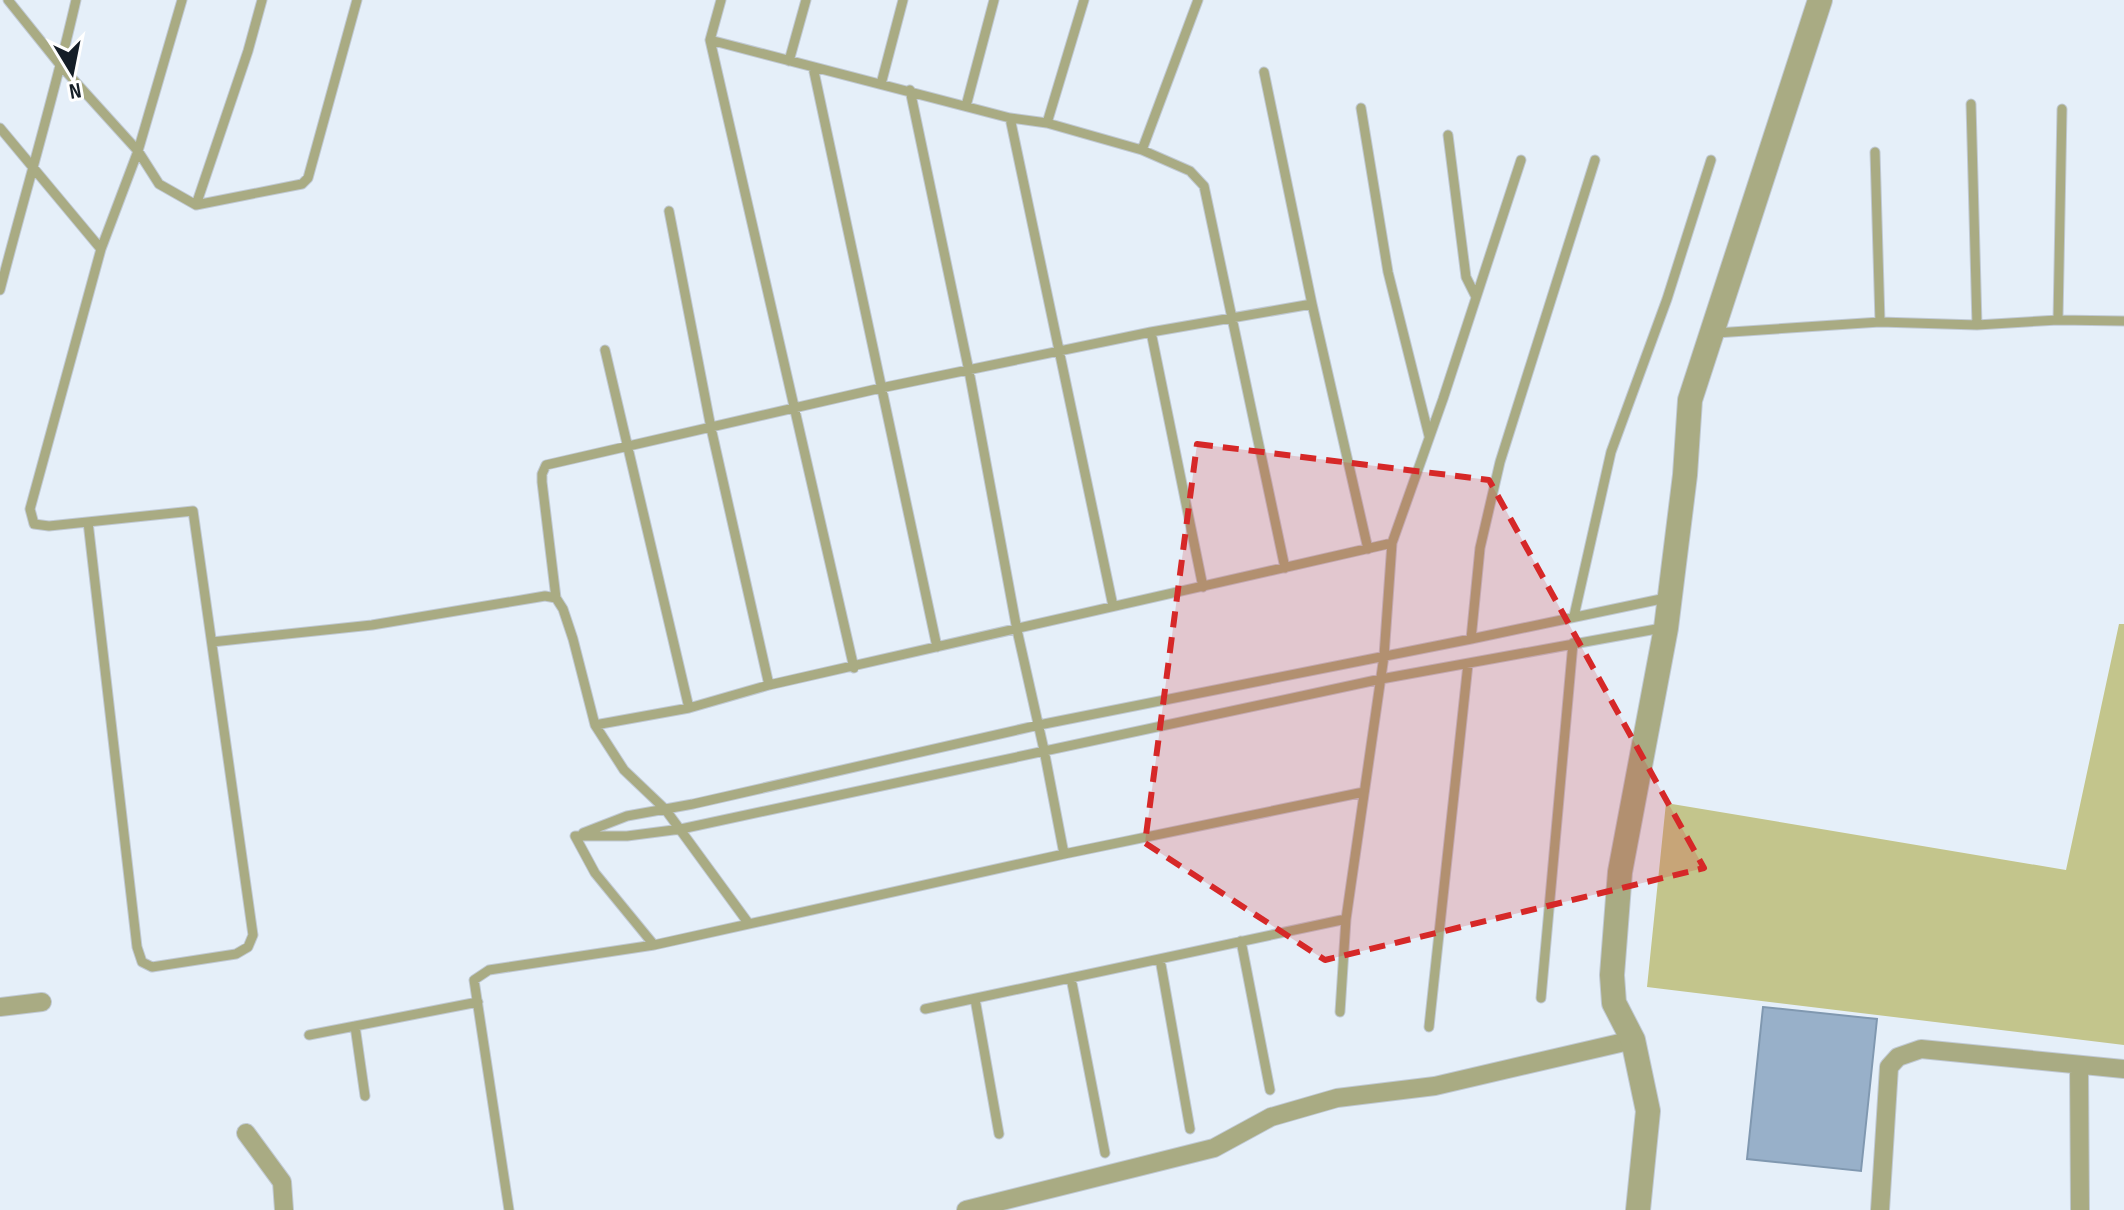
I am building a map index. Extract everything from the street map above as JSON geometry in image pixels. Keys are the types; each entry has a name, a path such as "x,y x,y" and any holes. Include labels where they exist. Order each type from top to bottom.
{"street":[{"path":"1638,1210 1648,1111 1633,1040 1614,1003 1612,975 1619,886 1666,628 1685,475 1690,400 1820,0"},
{"path":"0,1007 42,1002"},
{"path":"966,1210 1214,1148 1271,1117 1337,1098 1435,1086 1633,1040"},
{"path":"1880,1210 1889,1067 1898,1057 1921,1049 2124,1069"},
{"path":"2079,1065 2080,1210"},
{"path":"246,1133 282,1182 284,1210"}],"lane":[{"path":"8,0 61,66 138,151 159,184 196,205 302,184 308,178 357,0"},
{"path":"0,290 76,0"},
{"path":"88,522 137,947 142,962 152,967 236,954 248,947 253,935 193,511 49,526 34,524 30,509 101,249 138,151 182,0"},
{"path":"196,205 262,0"},
{"path":"721,0 710,40 854,668"},
{"path":"789,61 806,0"},
{"path":"881,84 903,0"},
{"path":"966,106 994,0"},
{"path":"1047,123 1084,0"},
{"path":"1142,150 1198,0"},
{"path":"710,40 1010,118 1047,123 1142,150 1190,171 1204,186 1285,568"},
{"path":"813,67 937,647"},
{"path":"1264,72 1312,304 1368,549"},
{"path":"910,90 1064,854"},
{"path":"1971,104 1977,325"},
{"path":"1361,108 1388,272 1429,436"},
{"path":"2058,320 2062,109"},
{"path":"1010,118 1113,606"},
{"path":"0,128 101,249"},
{"path":"1448,135 1466,277 1476,297"},
{"path":"1875,152 1880,322"},
{"path":"1340,1012 1346,919 1384,656 1392,543 1521,160"},
{"path":"1471,639 1480,548 1500,462 1595,160"},
{"path":"1574,616 1611,452 1667,299 1711,160"},
{"path":"669,211 711,428 769,685"},
{"path":"749,924 665,809 624,770 595,725 573,639 556,598 542,474 546,465 881,388 1233,316 1312,304"},
{"path":"1712,333 1880,322 1977,325 2058,320 2124,321"},
{"path":"1151,332 1203,587"},
{"path":"605,350 689,708"},
{"path":"595,725 689,708 769,685 1392,543"},
{"path":"212,642 372,625 545,596 556,598"},
{"path":"575,836 627,816 1039,725 1669,597"},
{"path":"575,836 627,836 681,829 1381,679 1666,628"},
{"path":"1541,998 1573,643"},
{"path":"1429,1027 1468,664"},
{"path":"509,1210 474,980 489,970 654,945 1064,854 1364,792"},
{"path":"575,836 595,873 654,945"},
{"path":"925,1009 1346,919"},
{"path":"1241,941 1270,1090"},
{"path":"1160,959 1190,1129"},
{"path":"1071,978 1105,1153"},
{"path":"975,999 999,1134"},
{"path":"309,1035 478,1002"},
{"path":"355,1026 365,1096"}],"highlighted area":[{"path":"1197,444 1489,480 1704,868 1325,960 1145,843"}],"green space":[{"path":"2119,624 2124,624 2124,1045 1647,987 1666,803 2066,870"}],"building":[{"path":"1763,1007 1877,1019 1861,1171 1747,1159"}]}
